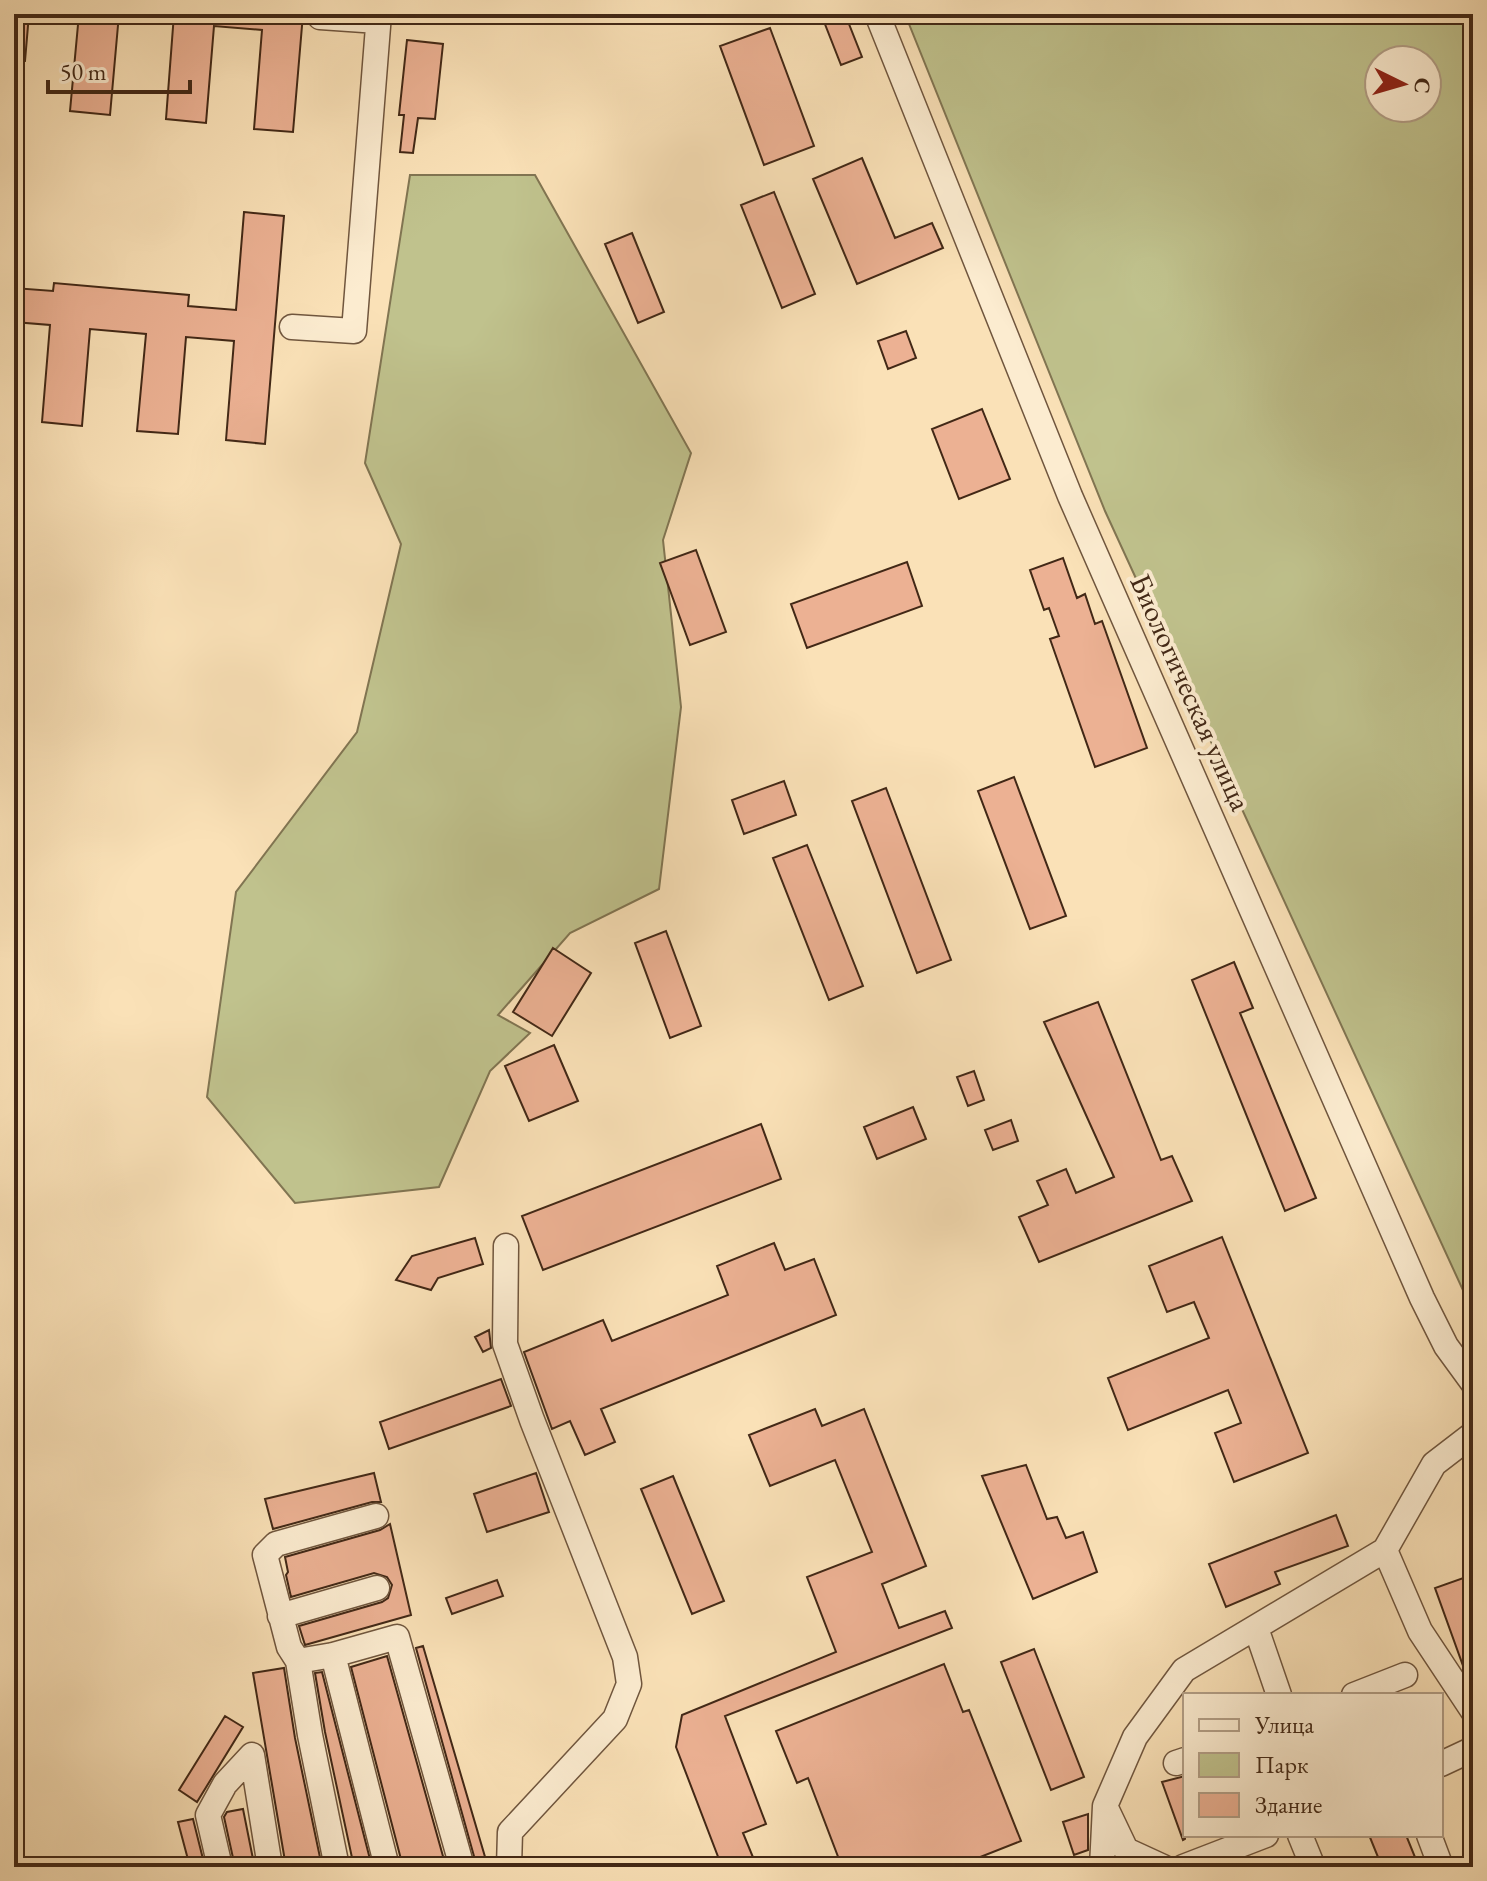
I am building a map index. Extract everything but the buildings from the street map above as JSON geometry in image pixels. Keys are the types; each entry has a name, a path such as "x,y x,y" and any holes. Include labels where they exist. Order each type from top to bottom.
{"street":[{"name":"Биологическая улица","path":"877,14 1070,496 1422,1298 1446,1346 1473,1383"},
{"path":"292,327 354,331 378,18 320,17"},
{"path":"506,1246 505,1344 625,1657 629,1684 615,1719 510,1832 509,1867"},
{"path":"1102,1867 1105,1806 1135,1737 1184,1670 1385,1550 1434,1464 1473,1434"},
{"path":"337,1867 298,1661 289,1647 265,1555 276,1544 376,1516"},
{"path":"1385,1550 1420,1631 1473,1711"},
{"path":"280,1616 377,1588"},
{"path":"1256,1628 1278,1693"},
{"path":"298,1661 333,1655 397,1637 462,1867"},
{"path":"333,1655 387,1867"},
{"path":"1359,1693 1405,1675"},
{"path":"1443,1763 1473,1749"},
{"path":"220,1867 208,1815 225,1784 252,1755 270,1867"},
{"path":"1105,1806 1126,1850 1163,1867"},
{"path":"1183,1867 1234,1858 1263,1837"},
{"path":"1301,1837 1313,1867"},
{"path":"1430,1837 1441,1867"}],"green space":[{"path":"905,14 1473,14 1473,1312 1105,511"},
{"path":"410,175 535,175 691,453 663,540 681,707 659,889 570,933 498,1015 530,1033 490,1071 439,1187 295,1203 207,1097 236,892 357,732 401,544 365,463"}]}
